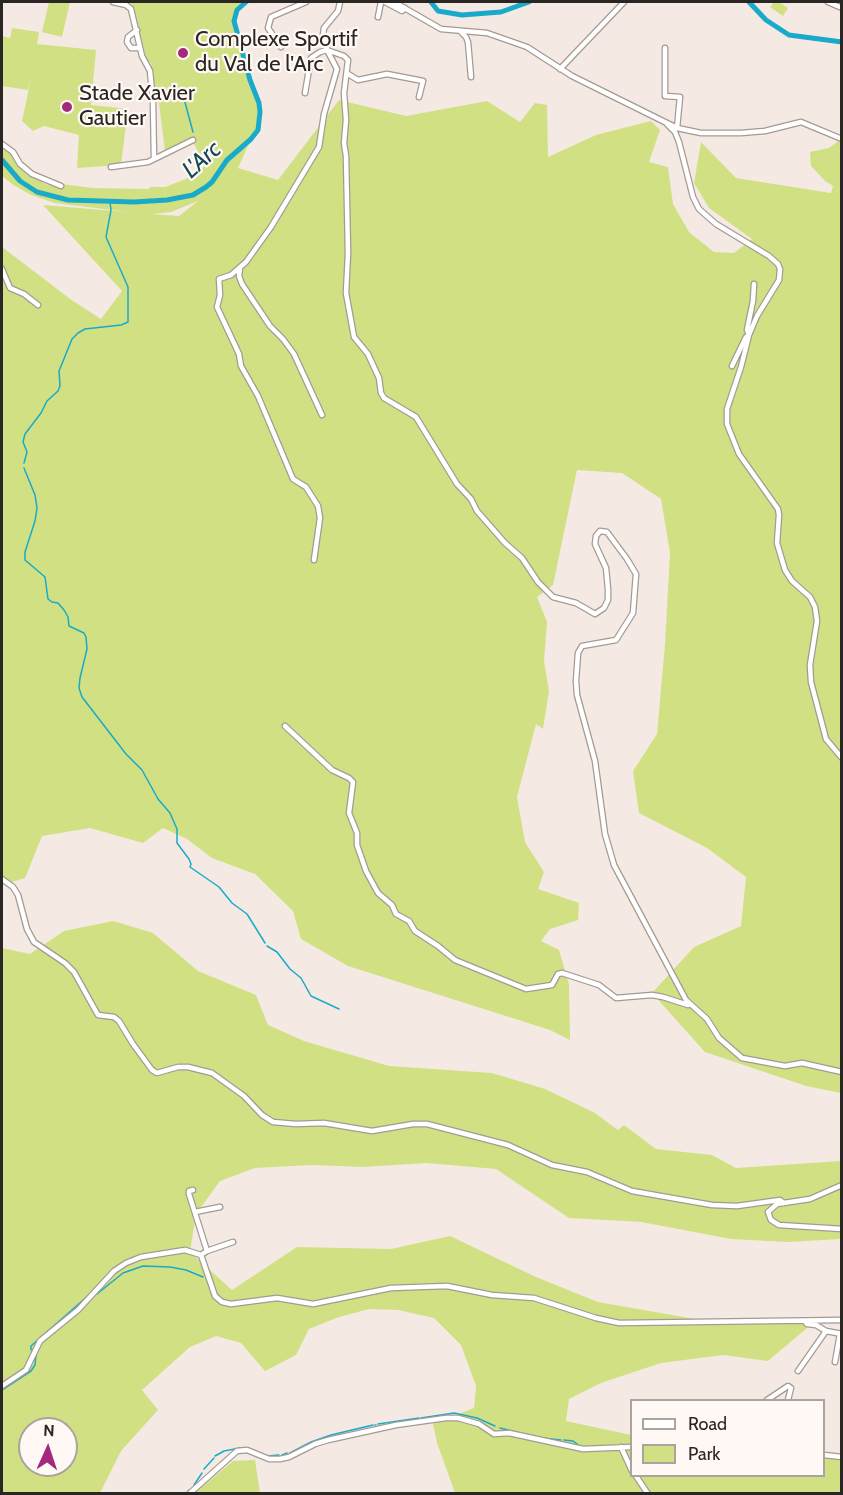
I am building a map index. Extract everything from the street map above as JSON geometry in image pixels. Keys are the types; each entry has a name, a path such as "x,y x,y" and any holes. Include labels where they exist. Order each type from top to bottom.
{"street":[{"path":"113,2 131,9 140,48 150,74 154,159"},
{"path":"280,47 268,28 271,17 306,2"},
{"path":"315,560 320,513 311,493 306,487 292,479 258,396 241,366 217,307 220,295 219,281 231,275 246,262 271,227 319,147 324,114 337,69 327,50 323,35 324,28 338,11 340,2"},
{"path":"378,17 383,2 402,11 405,8"},
{"path":"394,2 441,29 487,33 533,50 560,69 677,128 701,133 741,133 765,131 801,122 842,139"},
{"path":"560,69 623,2"},
{"path":"828,2 842,8"},
{"path":"137,30 128,37 127,42 131,48 140,48"},
{"path":"460,31 468,42 471,77"},
{"path":"665,48 665,96 681,97 677,128"},
{"path":"305,93 311,58 327,50 344,56 348,60 344,93 348,253 346,293 354,337 368,354 379,378 384,398 416,417 457,484 471,499 477,511 505,543 522,558 538,582 553,597 576,603 595,614 604,608 608,600 608,589 606,568 596,544 596,536 600,531 607,532 636,574 633,613 622,632 616,640 582,646 578,653 577,695 596,761 605,834 611,857 663,960 686,1000 707,1019 719,1038 742,1058 785,1066 802,1063 842,1072"},
{"path":"348,74 358,80 387,74 423,81 419,97"},
{"path":"667,124 675,132 679,142 693,197 699,209 716,224 769,256 780,269 779,280 757,316 749,335 727,409 727,424 743,462 778,509 780,515 777,543 785,570 792,581 810,597 815,607 817,621 810,665 811,682 826,739 842,758"},
{"path":"111,167 143,163 193,140"},
{"path":"2,144 13,152 20,164 32,174 61,186"},
{"path":"240,268 239,276 242,284 270,326 284,339 294,354 322,415"},
{"path":"2,269 10,288 24,294 38,305"},
{"path":"749,335 747,330 754,284"},
{"path":"732,366 749,335"},
{"path":"285,726 332,770 353,782 349,813 356,828 357,845 366,871 378,893 392,905 396,915 409,921 415,931 455,960 526,990 552,985 558,974 562,973 599,985 616,998 651,995 690,1004"},
{"path":"2,879 13,886 18,895 27,929 34,942 74,972 95,1011 102,1017 114,1017 119,1021 148,1065 156,1072 188,1067 212,1073 244,1096 262,1115 273,1122 324,1123 372,1131 427,1124 462,1131 508,1145 552,1165 587,1173 632,1191 712,1205 737,1206 780,1200 784,1203"},
{"path":"770,1209 777,1204 810,1199 842,1185"},
{"path":"193,1190 189,1191 189,1194 207,1251"},
{"path":"765,1202 770,1209 771,1220 778,1225 842,1229"},
{"path":"195,1212 220,1207"},
{"path":"201,1255 233,1242"},
{"path":"2,1386 26,1370 40,1341 78,1310 122,1265 156,1253 185,1250 201,1255"},
{"path":"201,1255 215,1296 222,1302 231,1304 276,1298 308,1305 322,1304 381,1289 447,1286 492,1295 534,1298 619,1323 842,1320"},
{"path":"805,1321 826,1332 841,1334 835,1362"},
{"path":"798,1371 826,1332"},
{"path":"770,1399 788,1386 791,1388 788,1399"},
{"path":"189,1494 237,1451 247,1450 269,1459 280,1459 328,1440 396,1425 446,1418 458,1418 479,1424 494,1434 509,1433 582,1449 630,1447"},
{"path":"621,1447 630,1466"},
{"path":"825,1455 842,1457"},
{"path":"637,1477 648,1494"}],"green space":[{"path":"49,2 70,2 62,37 42,32"},
{"path":"121,2 246,2 235,14 235,29 260,112 258,130 251,139 238,168 278,180 339,100 406,116 487,101 520,122 535,103 547,105 548,157 596,135 651,121 660,130 649,162 668,167 673,204 689,232 714,252 734,253 752,239 709,208 694,183 701,142 736,178 831,193 833,186 811,166 810,152 829,148 841,139 841,1093 806,1086 705,1052 652,993 694,947 741,926 746,877 707,848 639,813 633,771 657,734 670,553 661,499 622,473 577,470 553,585 537,597 547,622 544,661 549,691 543,729 536,724 517,797 525,842 544,872 538,889 579,903 578,920 550,929 541,941 559,950 569,984 570,1040 550,1030 348,966 301,939 293,911 255,874 212,858 187,839 163,828 143,843 90,828 42,836 25,878 2,885 2,247 73,301 101,319 122,291 43,205 128,212 55,203 31,195 2,176 2,146 10,152 22,170 45,184 61,188 62,184 93,188 149,189 150,187 165,187 196,175 205,165 192,140 165,152 151,63 147,61 132,4","holes":["198,201 179,216 152,214 171,212"]},
{"path":"774,2 779,2 788,8 783,16 770,7"},
{"name":"Stade Xavier Gautier","path":"12,28 39,32 37,44 96,50 91,105 128,109 121,165 77,168 79,135 44,126 33,131 22,121 31,79 28,90 2,86 2,36 10,38"},
{"path":"113,921 153,933 198,971 256,995 268,1025 304,1041 389,1066 492,1073 545,1089 595,1113 618,1130 624,1125 656,1149 712,1155 736,1168 841,1161 841,1239 787,1242 731,1239 641,1222 569,1218 496,1169 426,1163 363,1167 313,1165 255,1168 220,1181 196,1214 190,1252 232,1290 297,1247 391,1249 450,1236 536,1277 598,1302 695,1319 765,1319 813,1323 768,1361 723,1355 661,1363 601,1383 569,1399 566,1421 630,1435 630,1477 825,1477 825,1457 841,1458 841,1493 455,1493 437,1443 433,1424 474,1408 476,1386 461,1345 434,1318 398,1310 369,1309 339,1317 309,1329 296,1355 265,1371 241,1343 216,1336 190,1347 142,1390 158,1410 121,1451 100,1493 2,1494 2,948 30,954 64,931"},
{"path":"255,1460 260,1493 194,1494 233,1461"}],"waterway":[{"name":"L'Arc","path":"2,160 20,181 37,192 68,200 134,202 167,200 193,195 206,187 227,160 258,130 259,103 250,80 234,21 237,10 246,2"},
{"name":"L'Arc","path":"431,2 438,11 462,15 501,12 529,2"},
{"name":"L'Arc","path":"749,2 766,20 789,35 842,42"},
{"path":"183,95 193,132"},
{"path":"24,463 27,452 23,442 25,434 47,401 58,391 59,371 72,339 85,329 121,325 128,322 128,287 106,237 111,210 110,202"},
{"path":"24,468 35,495 37,508 25,560 45,577 48,599 58,603 64,610 69,626 84,633 86,637 87,649 79,688 82,697 126,754 142,770 158,799 170,813 177,829 177,843 189,859 190,867 219,887 232,903 247,914 265,943"},
{"path":"267,946 277,952 290,969 301,978 311,996 339,1009"},
{"path":"97,1294 123,1273 143,1266 170,1267 203,1277"},
{"path":"31,1350 31,1346 90,1294"},
{"path":"2,1390 31,1371 35,1365 36,1355"},
{"path":"421,1418 454,1413 477,1418 495,1426"},
{"path":"378,1424 419,1418"},
{"path":"290,1453 331,1435 373,1425"},
{"path":"500,1428 524,1434"},
{"path":"542,1438 561,1440"},
{"path":"564,1440 573,1441 581,1447"},
{"path":"215,1456 224,1451 240,1448"},
{"path":"282,1455 287,1453"},
{"path":"268,1456 279,1455"},
{"path":"204,1469 214,1458"},
{"path":"194,1485 202,1473"},
{"path":"186,1494 189,1490"}],"place":[{"name":"Complexe Sportif du Val de l'Arc","path":"183,53"},
{"name":"Stade Xavier Gautier","path":"67,107"}]}
